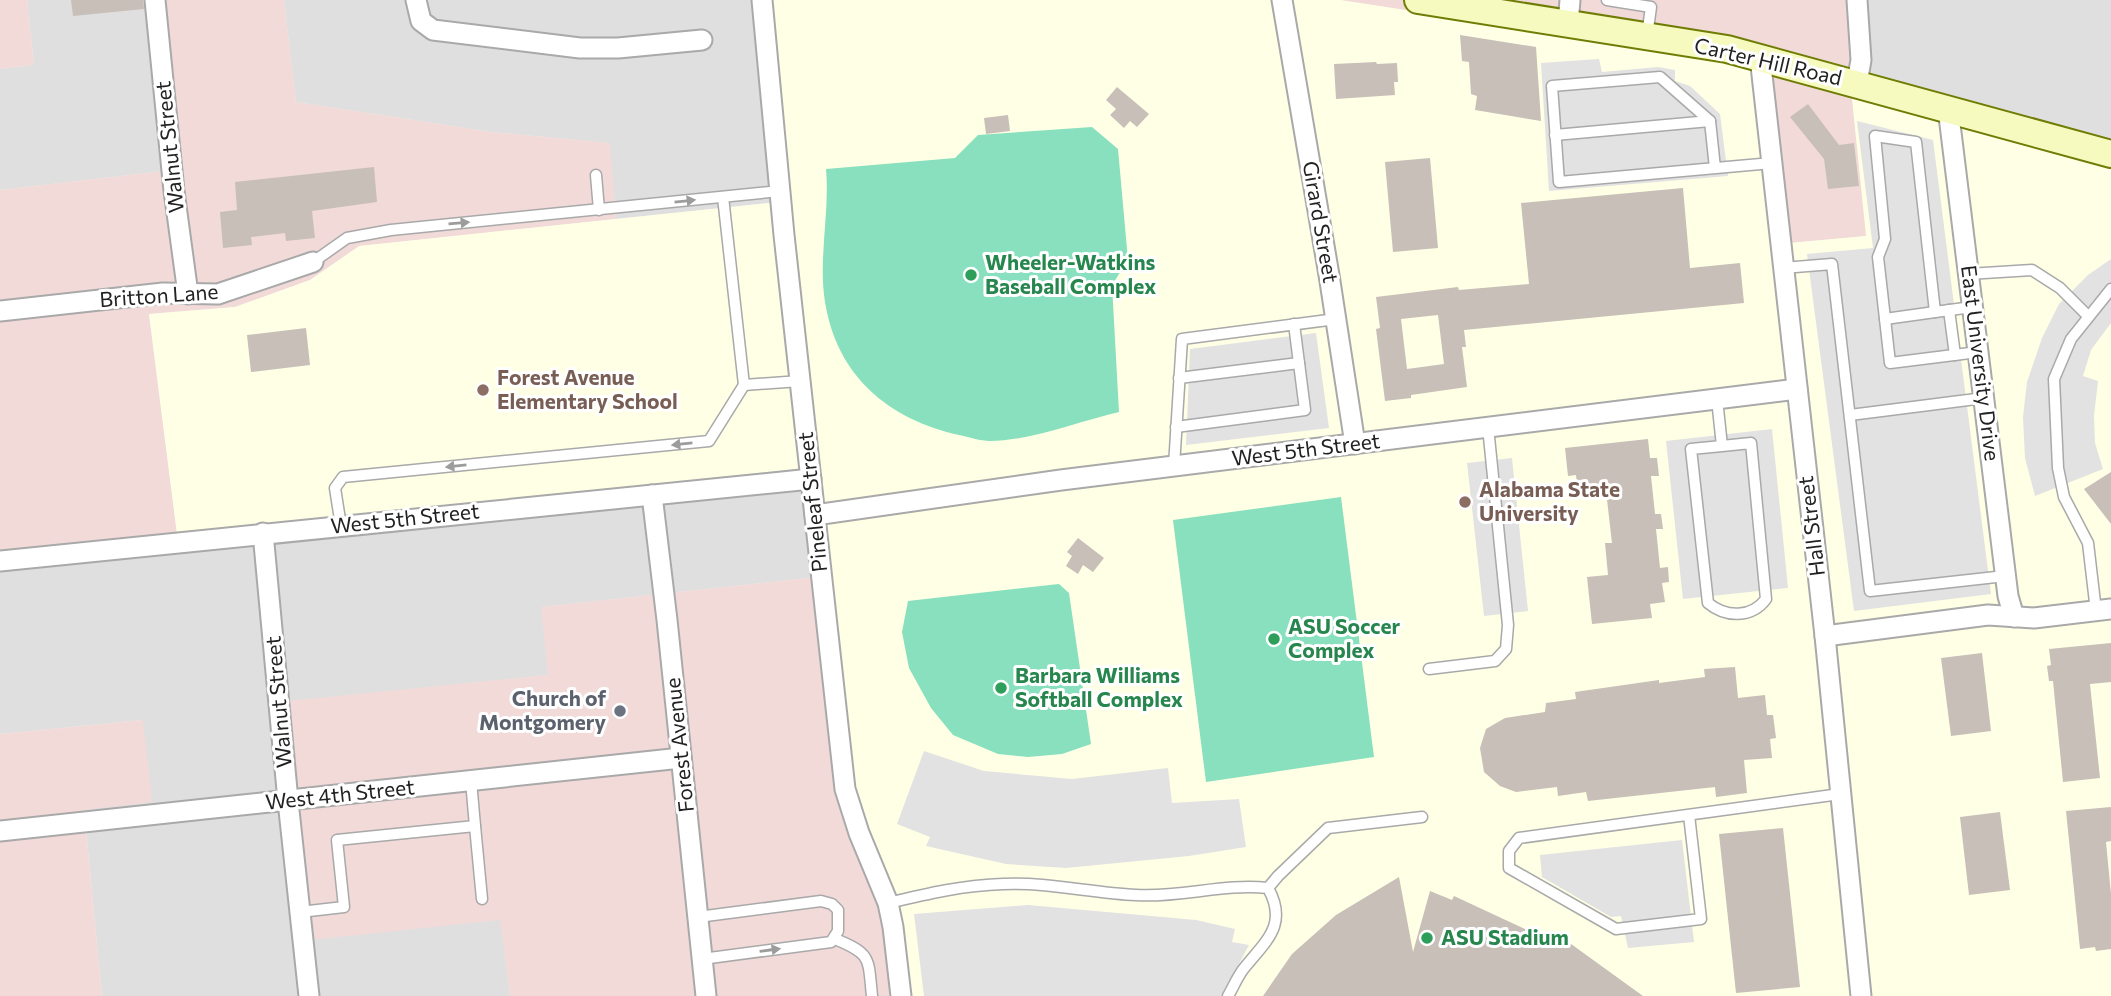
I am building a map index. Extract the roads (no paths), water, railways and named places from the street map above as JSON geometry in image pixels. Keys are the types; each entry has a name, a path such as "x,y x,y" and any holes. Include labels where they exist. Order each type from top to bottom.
{"main road":[{"name":"Carter Hill Road","path":"1418,0 1569,12 1647,37 1727,49 1760,57 2111,155"}],"street":[{"name":"Walnut Street","path":"155,0 174,191 188,294"},
{"path":"416,0 421,21 433,30 580,48 618,48 702,40"},
{"name":"Pineleaf Street","path":"762,0 845,789 887,903 893,928 901,996"},
{"name":"Girard Street","path":"1282,0 1355,444"},
{"path":"1857,0 1861,60 1857,83"},
{"name":"Hall Street","path":"1760,57 1825,636 1861,996"},
{"name":"East University Drive","path":"1948,108 2008,596 2014,617"},
{"name":"Britton Lane","path":"0,312 163,293 218,294 313,262"},
{"name":"West 5th Street","path":"815,515 1174,466 1797,389"},
{"name":"West 5th Street","path":"0,561 811,479"},
{"name":"Forest Avenue","path":"652,495 706,996"},
{"name":"Walnut Street","path":"263,533 309,996"},
{"path":"1825,636 1988,615 2034,618 2104,610"},
{"name":"West 4th Street","path":"0,831 681,758"}],"lane":[{"path":"1607,0 1651,7 1647,37"},
{"path":"1715,168 1710,121 1660,77 1552,86 1559,182 1772,163"},
{"path":"1555,135 1710,121"},
{"path":"1936,312 1916,142 1875,136 1885,239 1878,257 1890,363 1978,352"},
{"path":"596,175 599,210"},
{"path":"313,262 347,238 391,230 780,191"},
{"path":"341,526 335,488 343,477 709,441 744,385 723,197"},
{"path":"1783,268 1832,264 1870,591 2006,576"},
{"path":"1968,274 2032,270 2060,288 2088,316"},
{"path":"2104,610 2088,543 2064,497 2060,478 2054,379 2071,339 2111,289"},
{"path":"1885,319 1972,307"},
{"path":"1949,310 1955,355"},
{"path":"1174,466 1182,339 1336,319"},
{"path":"1176,427 1305,410 1294,324"},
{"path":"1180,378 1299,363"},
{"path":"744,385 800,381"},
{"path":"1850,415 1984,398"},
{"path":"1717,399 1722,446"},
{"path":"1429,670 1495,661 1506,649 1508,625 1488,427"},
{"path":"1751,443 1766,599 1759,608 1749,613 1730,614 1717,610 1708,603 1691,449 1722,446 1751,443"},
{"path":"471,781 482,899"},
{"path":"1689,815 1701,919 1616,929 1509,869 1509,851 1519,838 1840,794"},
{"path":"1268,888 1328,828 1422,817"},
{"path":"300,912 344,906 337,840 475,827"},
{"path":"887,903 945,890 1003,884 1055,886 1136,896 1248,886 1268,888"},
{"path":"1228,996 1243,969 1266,944 1276,927 1276,902 1268,888"},
{"path":"698,917 821,901 832,904 838,910 838,931 831,942 702,959"},
{"path":"835,939 859,948 865,954 872,996"}],"place":[{"name":"Wheeler-Watkins Baseball Complex","path":"971,275"},
{"name":"Forest Avenue Elementary School","path":"483,390"},
{"name":"Alabama State University","path":"1465,502"},
{"name":"ASU Soccer Complex","path":"1274,639"},
{"name":"Barbara Williams Softball Complex","path":"1001,688"},
{"name":"Church of Montgomery","path":"620,711"},
{"name":"ASU Stadium","path":"1427,938"}]}
